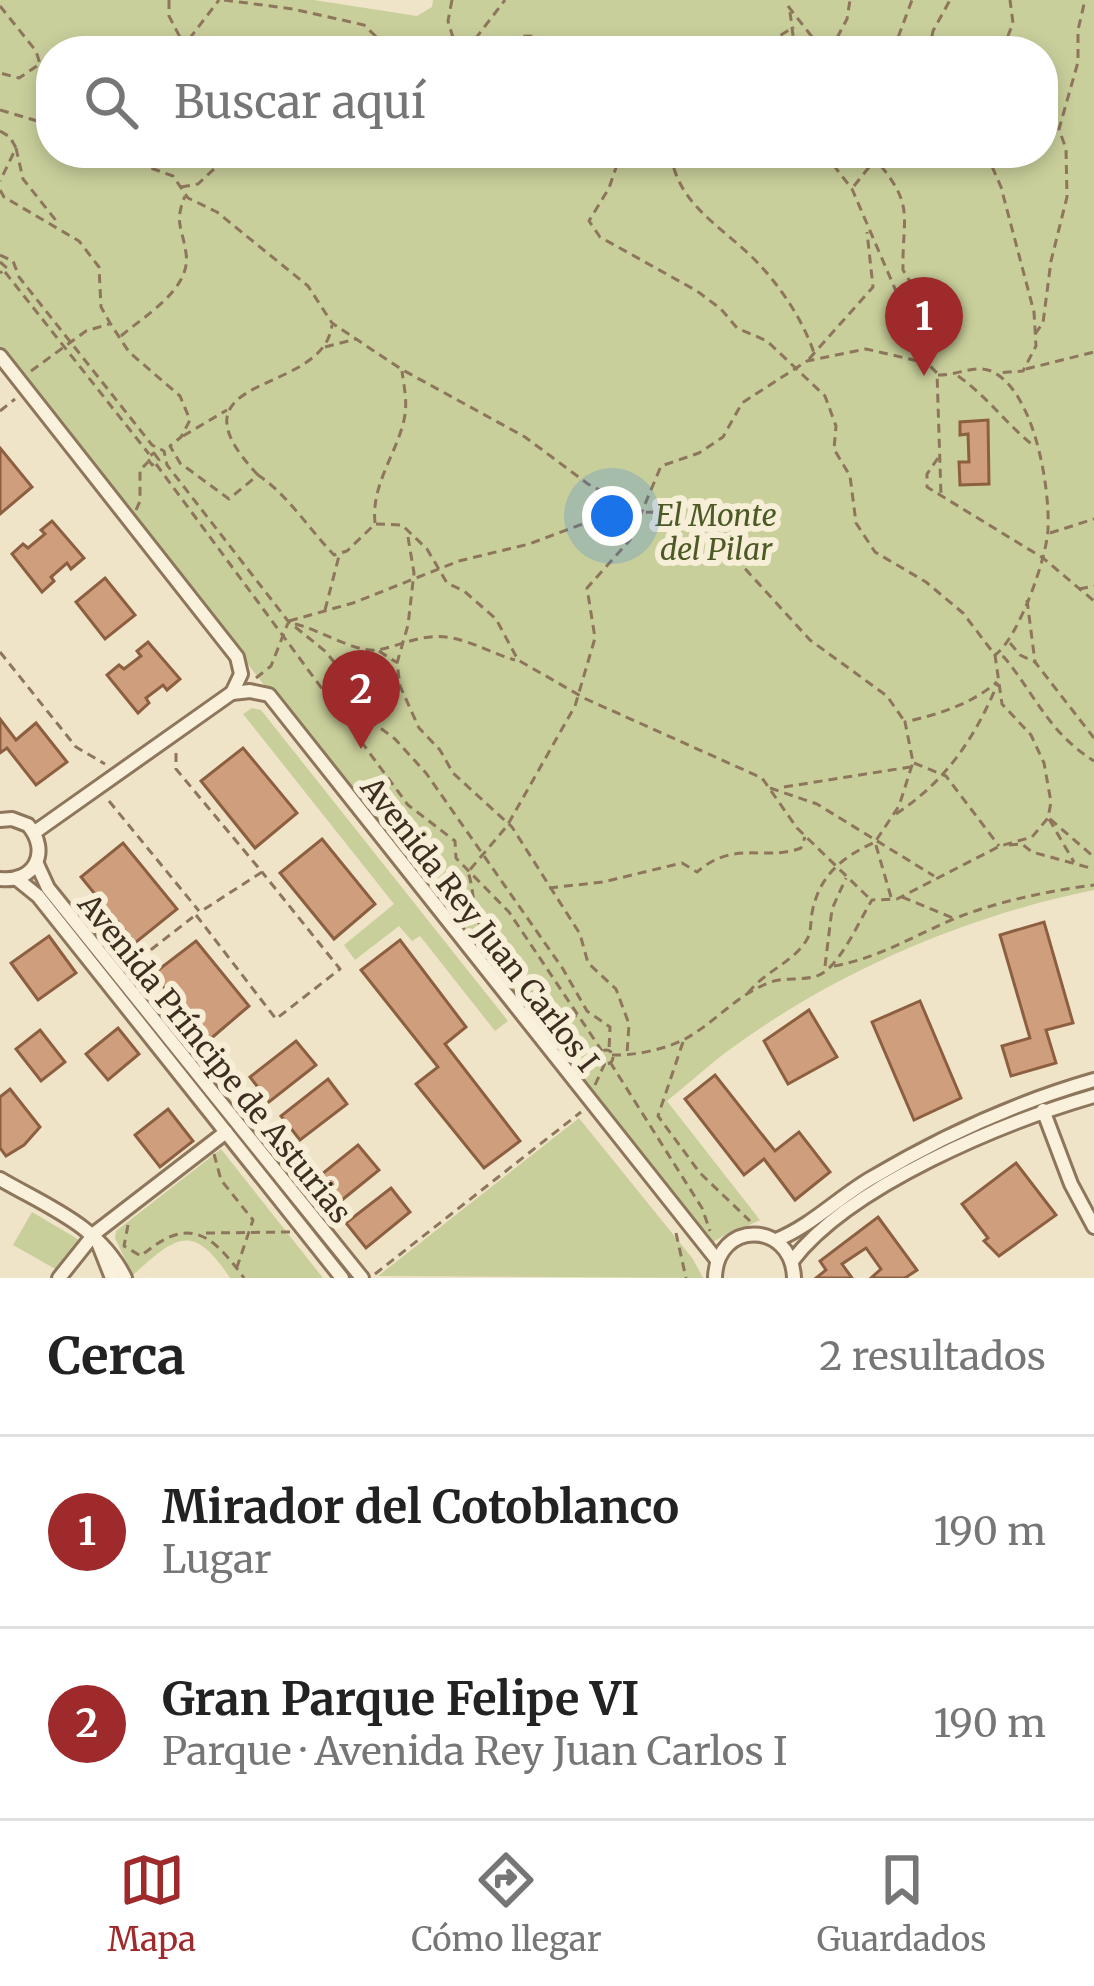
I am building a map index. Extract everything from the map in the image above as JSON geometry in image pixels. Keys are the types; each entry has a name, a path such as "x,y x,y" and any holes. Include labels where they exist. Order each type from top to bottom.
{"street":[{"path":"0,356 237,657 241,674 232,693 34,832"},
{"name":"Avenida Rey Juan Carlos I","path":"232,693 268,695 717,1260"},
{"path":"0,879 17,880 37,864 40,848 34,832 21,821 1,819"},
{"name":"Avenida Príncipe de Asturias","path":"37,864 48,888 368,1277"},
{"name":"Avenida Príncipe de Asturias","path":"17,880 38,896 342,1278"},
{"path":"776,1240 797,1232 851,1190 926,1145 1018,1104 1094,1080"},
{"path":"792,1261 805,1244 878,1192 980,1135 1094,1096"},
{"path":"1043,1110 1071,1184 1094,1227"},
{"path":"59,1278 95,1233 226,1132"},
{"path":"0,1179 95,1233 125,1278"},
{"path":"95,1233 112,1278"},
{"path":"715,1278 717,1260 731,1241 759,1234 776,1240 792,1261 794,1278"}],"path":[{"path":"169,0 169,16 180,36"},
{"path":"191,36 222,0 364,25 376,36"},
{"path":"452,0 448,21 452,36"},
{"path":"477,36 505,0"},
{"path":"836,36 847,19 850,0"},
{"path":"898,36 912,0"},
{"path":"933,36 950,0"},
{"path":"1008,36 1013,23 1010,0"},
{"path":"1035,334 1043,323 1051,261 1067,197 1066,149 1059,129 1078,62 1085,0"},
{"path":"786,3 814,36"},
{"path":"786,3 794,36"},
{"path":"0,6 36,51"},
{"path":"778,36 794,26"},
{"path":"0,73 19,78 36,67"},
{"path":"0,110 36,121"},
{"path":"0,131 16,148 23,179 65,231"},
{"path":"0,181 16,148"},
{"path":"151,168 173,176 186,194 217,212 308,286 332,323 401,369 525,437 587,484 642,512"},
{"path":"181,187 198,184 215,168"},
{"path":"377,650 404,640 452,638 518,660 579,695 762,778 806,836 872,900 902,897 1000,846 1033,837 1048,818 1052,802 1044,764 1031,735 1003,704 995,655 963,613 926,582 875,552 856,523 850,476 834,449 836,426 825,395 766,341 736,328 697,291 600,237 589,221 615,168"},
{"path":"672,168 692,205 777,285 814,353"},
{"path":"836,168 852,189 927,363 938,375 941,495"},
{"path":"883,168 902,198 908,224 903,270 913,286 928,347 927,363"},
{"path":"991,168 1034,312 1036,346 1023,371"},
{"path":"852,189 868,170"},
{"path":"1,192 79,241 99,266 100,307 129,352 180,396 190,420 182,436"},
{"path":"120,338 151,314 182,274 188,259 176,217 186,194"},
{"path":"468,872 508,823 579,695 595,638 587,588 630,540 661,466 699,453 723,437 742,403 800,368 873,287 867,230"},
{"path":"2,265 13,261"},
{"path":"2,265 13,261"},
{"path":"13,261 19,277 288,621 326,652 371,721 426,772 587,1011 610,1028 607,1063 598,1072 596,1092"},
{"path":"2,265 149,454 140,470 140,501 129,520"},
{"path":"20,380 69,341 110,323"},
{"path":"149,454 160,453 228,410 247,392 315,359 330,337 332,323"},
{"path":"322,349 358,339"},
{"path":"807,361 866,349 927,363"},
{"path":"995,374 1094,352"},
{"path":"375,524 373,505 404,423 401,369"},
{"path":"957,376 968,369 985,369 1013,386 1029,417 1047,494 1043,559 1009,642 995,655"},
{"path":"938,375 957,376 989,399 1005,424 1036,447"},
{"path":"0,411 16,398"},
{"path":"228,410 226,427 236,451 277,488 334,555 355,545 375,524 401,525 427,549 447,584 464,591 496,619 518,660"},
{"path":"170,446 180,463 229,499 258,475"},
{"path":"157,464 160,453"},
{"path":"939,457 926,474 927,487 1043,559 1094,601"},
{"path":"148,462 157,464 408,805 455,841 456,858 508,912 608,1052 626,1055 684,1040 746,995 774,981 815,977 902,946 955,918 1094,885"},
{"path":"288,621 612,513 662,512 708,528 810,640 887,696 905,722 912,764 893,815 875,842 836,863 813,909 810,936 796,954 756,982 746,995"},
{"path":"1048,533 1094,519"},
{"path":"408,535 413,580 397,663 400,686 419,728 454,772 508,823 580,934 588,963 616,989 629,1024 626,1055"},
{"path":"325,611 339,554"},
{"path":"1077,589 1094,586"},
{"path":"1026,598 1035,662"},
{"path":"256,678 271,666 288,621"},
{"path":"288,621 377,650 397,663"},
{"path":"1009,642 1035,662 1094,738"},
{"path":"0,652 76,747 105,764"},
{"path":"995,655 1004,657 1036,707 1071,747 1094,761"},
{"path":"905,722 978,698 999,681"},
{"path":"893,815 922,797 943,776 973,738 999,681"},
{"path":"109,801 276,1019 340,969 176,769 176,753"},
{"path":"777,789 912,764 943,776 960,790 1000,846"},
{"path":"768,787 817,804 938,878"},
{"path":"1048,818 1094,857"},
{"path":"1048,818 1076,864"},
{"path":"549,888 603,883 682,863 697,872 711,859 756,850 793,852 801,848 806,836"},
{"path":"875,842 892,899"},
{"path":"1000,846 1022,844 1032,852 1094,869"},
{"path":"139,959 262,872"},
{"path":"468,872 476,894 476,918 497,947 503,966 547,1003 579,1016"},
{"path":"827,969 832,909 847,876"},
{"path":"902,897 955,918"},
{"path":"827,969 872,900"},
{"path":"493,970 503,966"},
{"path":"658,1116 684,1040"},
{"path":"608,1052 599,1059 607,1063 702,1208 712,1240"},
{"path":"368,1277 581,1112"},
{"path":"646,1121 658,1116"},
{"path":"658,1116 700,1173 748,1220 759,1224"},
{"path":"214,1151 221,1180 251,1214 236,1268"},
{"path":"124,1246 131,1217"},
{"path":"115,1242 141,1256 180,1232 291,1232"},
{"path":"198,1233 244,1278"},
{"path":"676,1234 686,1278"}],"green space":[{"name":"El Monte del Pilar","path":"0,0 314,0 417,16 432,7 433,0 1094,0 1094,890 954,930 864,969 779,1016 667,1101 760,1220 710,1245 267,689 81,446 0,349"},
{"path":"252,708 261,710 508,1021 495,1031 420,936 412,941 399,926 355,960 344,945 394,904 243,714"},
{"path":"579,1118 693,1259 703,1278 378,1276"},
{"path":"221,1149 323,1278 230,1278 205,1248 184,1240 133,1275 116,1231"},
{"path":"32,1212 81,1241 57,1270 13,1245"}],"building":[{"path":"988,420 989,484 960,485 959,462 969,462 968,434 960,435 960,422"},
{"path":"0,448 32,487 0,514"},
{"path":"52,521 84,558 71,569 67,563 42,592 12,554 45,534 41,530"},
{"path":"105,578 135,615 105,639 76,602"},
{"path":"148,642 180,679 146,698 149,703 138,713 107,675 141,656 137,651"},
{"path":"0,719 16,740 36,723 67,762 36,785 7,748 0,753"},
{"path":"243,748 297,813 255,848 201,781"},
{"path":"322,839 375,904 334,939 280,873"},
{"path":"123,843 177,909 135,943 81,877"},
{"path":"1044,922 1073,1023 1046,1030 1056,1063 1011,1076 1002,1046 1030,1038 1000,935"},
{"path":"49,936 76,973 38,1000 11,963"},
{"path":"400,940 466,1027 445,1044 520,1141 484,1168 416,1084 438,1067 361,970"},
{"path":"196,941 249,1006 208,1041 153,974"},
{"path":"920,1001 961,1098 914,1120 872,1022"},
{"path":"809,1010 837,1057 788,1084 764,1041"},
{"path":"118,1028 139,1054 108,1080 86,1054"},
{"path":"40,1030 65,1062 41,1081 16,1049"},
{"path":"296,1041 316,1065 269,1102 250,1077"},
{"path":"715,1075 775,1151 799,1132 830,1172 795,1200 764,1159 744,1175 685,1099"},
{"path":"328,1079 347,1104 300,1140 281,1116"},
{"path":"10,1089 40,1127 6,1156 0,1148 0,1097"},
{"path":"168,1109 193,1141 160,1167 135,1135"},
{"path":"358,1145 379,1170 332,1208 312,1182"},
{"path":"1016,1163 1056,1215 999,1256 962,1204"},
{"path":"391,1188 410,1212 366,1248 346,1223"},
{"path":"878,1217 917,1270 905,1278 871,1278 881,1269 866,1248 842,1264 852,1278 816,1278 826,1270 820,1261"}],"place":[{"name":"Mirador del Cotoblanco","path":"924,376"},
{"name":"Gran Parque Felipe VI","path":"361,749"}]}
